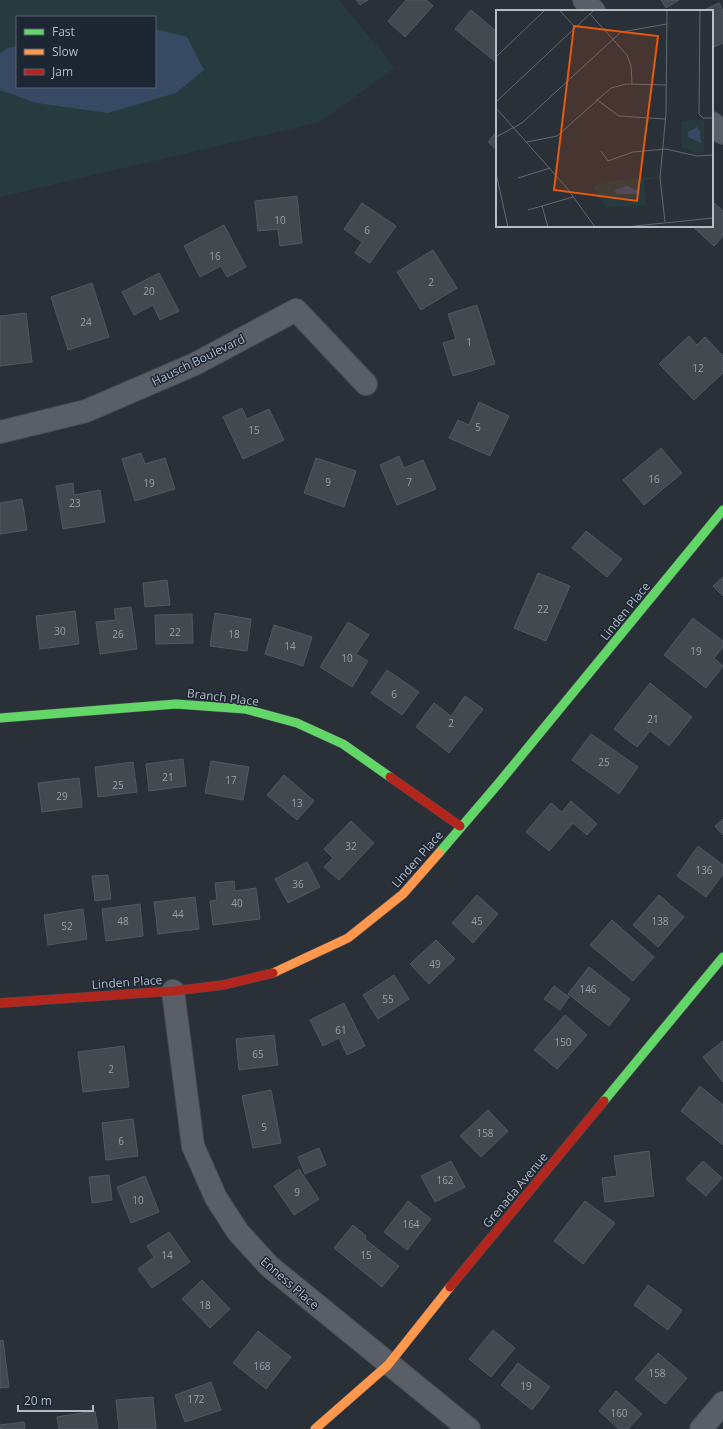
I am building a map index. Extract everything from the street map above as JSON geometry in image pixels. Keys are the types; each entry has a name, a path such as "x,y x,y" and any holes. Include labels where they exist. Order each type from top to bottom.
{"street":[{"path":"584,0 593,10"},
{"path":"713,124 723,133"},
{"name":"Hausch Boulevard","path":"0,432 86,411 195,364 296,310 366,384"},
{"name":"Linden Place","path":"0,1003 173,991 223,985 269,975 348,938 403,894 460,826 498,784 723,510"},
{"name":"Branch Place","path":"0,718 176,704 245,709 297,723 343,744 460,826"},
{"name":"Grenada Avenue","path":"315,1429 388,1365 427,1315 723,958"},
{"name":"Enness Place","path":"173,991 193,1146 216,1198 238,1232 269,1266 468,1429"}],"green space":[{"path":"0,0 339,0 395,68 320,122 0,197"}],"water":[{"path":"156,29 187,37 204,70 176,93 108,113 36,103 0,90 0,53 8,48 16,46 16,88 156,88"}],"building":[{"path":"356,0 368,0 360,5"},
{"path":"406,0 426,0 433,6 405,37 388,21"},
{"path":"661,0 679,0 666,8"},
{"path":"719,3 723,11 723,43 713,48 713,10 704,10"},
{"path":"471,10 496,31 496,62 455,29"},
{"path":"496,132 496,149 488,142"},
{"path":"297,196 302,243 280,246 278,229 258,231 255,201"},
{"path":"713,202 723,211 723,236 714,246 693,227 713,227"},
{"path":"362,203 396,226 370,263 355,253 362,242 344,229"},
{"path":"224,225 246,267 227,277 221,266 200,277 184,246"},
{"path":"433,250 457,288 421,310 397,272"},
{"path":"159,273 179,311 160,320 153,305 134,315 122,292"},
{"path":"92,283 109,337 68,350 51,297"},
{"path":"477,305 495,364 453,376 443,343 456,339 448,314"},
{"path":"26,313 32,362 0,366 0,316"},
{"path":"689,336 697,345 705,337 723,356 723,373 694,400 659,364"},
{"path":"479,402 509,416 490,456 449,438 458,420 469,425"},
{"path":"242,408 247,419 269,409 284,440 243,459 223,417"},
{"path":"661,448 682,473 644,505 623,480"},
{"path":"141,453 145,464 165,458 175,489 135,501 122,459"},
{"path":"399,456 404,468 423,460 436,489 397,505 380,465"},
{"path":"316,458 356,471 344,507 304,493"},
{"path":"73,483 74,495 100,490 105,522 63,529 56,486"},
{"path":"22,499 27,530 0,534 0,503"},
{"path":"586,531 622,559 607,577 572,548"},
{"path":"538,573 570,586 546,641 514,628"},
{"path":"723,577 723,596 713,586"},
{"path":"167,580 170,605 145,607 143,583"},
{"path":"131,607 137,649 100,654 96,622 116,620 114,609"},
{"path":"75,611 79,644 40,649 36,616"},
{"path":"215,613 251,619 247,651 210,646"},
{"path":"192,614 193,643 156,644 155,615"},
{"path":"693,618 723,641 723,647 714,658 723,666 706,688 664,655"},
{"path":"348,622 369,635 356,654 368,661 352,687 320,667"},
{"path":"274,625 312,637 303,666 265,654"},
{"path":"387,670 419,692 402,715 371,693"},
{"path":"650,683 692,717 669,746 650,731 637,747 614,729"},
{"path":"465,696 483,709 449,753 416,727 434,703 451,716"},
{"path":"591,734 638,767 619,794 572,760"},
{"path":"183,759 186,786 149,791 146,764"},
{"path":"211,761 249,767 243,800 205,793"},
{"path":"133,762 137,792 98,797 95,767"},
{"path":"284,775 314,801 297,820 267,795"},
{"path":"79,778 82,807 42,812 38,783"},
{"path":"571,801 597,824 587,835 573,823 549,851 526,832 551,803 562,812"},
{"path":"723,819 723,835 715,826"},
{"path":"351,821 374,843 339,880 324,867 333,858 324,849"},
{"path":"698,846 723,865 723,874 706,897 677,876"},
{"path":"307,862 320,887 288,903 275,879"},
{"path":"108,875 111,899 95,901 92,876"},
{"path":"234,881 235,891 256,888 260,919 213,925 210,901 217,900 215,883"},
{"path":"477,895 498,914 473,943 452,923"},
{"path":"659,895 684,917 658,947 633,925"},
{"path":"195,897 199,929 158,934 154,902"},
{"path":"140,904 143,936 106,941 102,909"},
{"path":"83,909 87,939 48,945 44,915"},
{"path":"612,920 654,957 633,981 590,945"},
{"path":"436,940 455,959 429,984 410,964"},
{"path":"589,967 630,999 609,1026 568,994"},
{"path":"394,975 409,999 378,1019 363,995"},
{"path":"554,986 569,997 560,1010 544,999"},
{"path":"344,1003 365,1046 347,1055 339,1038 323,1046 310,1020"},
{"path":"565,1015 587,1035 557,1069 534,1050"},
{"path":"274,1035 278,1065 239,1070 236,1039"},
{"path":"723,1041 723,1082 703,1057"},
{"path":"124,1046 129,1087 83,1092 78,1052"},
{"path":"700,1086 723,1105 723,1145 681,1111"},
{"path":"271,1090 281,1143 253,1148 242,1096"},
{"path":"488,1110 508,1131 481,1157 460,1136"},
{"path":"133,1119 138,1156 106,1160 102,1123"},
{"path":"319,1148 326,1165 305,1174 298,1157"},
{"path":"649,1151 654,1196 605,1202 602,1178 617,1176 614,1156"},
{"path":"451,1161 465,1187 435,1202 421,1176"},
{"path":"703,1161 722,1178 706,1196 686,1179"},
{"path":"299,1169 319,1199 294,1215 274,1186"},
{"path":"109,1175 112,1200 92,1203 89,1177"},
{"path":"145,1176 159,1212 131,1223 117,1187"},
{"path":"408,1201 431,1219 407,1250 384,1232"},
{"path":"585,1201 615,1223 583,1264 554,1241"},
{"path":"353,1225 366,1236 365,1239 399,1266 382,1287 334,1248"},
{"path":"169,1232 190,1262 152,1288 138,1269 154,1257 147,1246"},
{"path":"202,1280 230,1309 210,1328 182,1299"},
{"path":"648,1285 682,1310 668,1330 634,1305"},
{"path":"493,1330 515,1348 491,1377 469,1359"},
{"path":"258,1331 291,1357 266,1389 233,1363"},
{"path":"3,1340 9,1387 0,1388 0,1341"},
{"path":"658,1353 687,1378 665,1404 635,1379"},
{"path":"518,1363 550,1387 532,1410 501,1385"},
{"path":"211,1382 221,1410 185,1422 175,1395"},
{"path":"616,1391 642,1414 628,1429 619,1429 599,1411"},
{"path":"153,1397 156,1429 119,1429 116,1400"},
{"path":"95,1411 98,1429 59,1429 57,1417"},
{"path":"24,1422 25,1429 0,1429 0,1425"}],"traffic: fast":[{"path":"439,853 498,784 723,510"},
{"path":"0,718 176,704 245,709 297,723 343,744 390,777"},
{"path":"604,1101 723,957"}],"traffic: slow":[{"path":"273,973 348,938 403,894 439,853"},
{"path":"315,1429 388,1365 450,1287"}],"traffic: jam":[{"path":"390,777 460,826"},
{"path":"0,1003 173,991 223,985 273,973"},
{"path":"450,1287 604,1101"}]}
